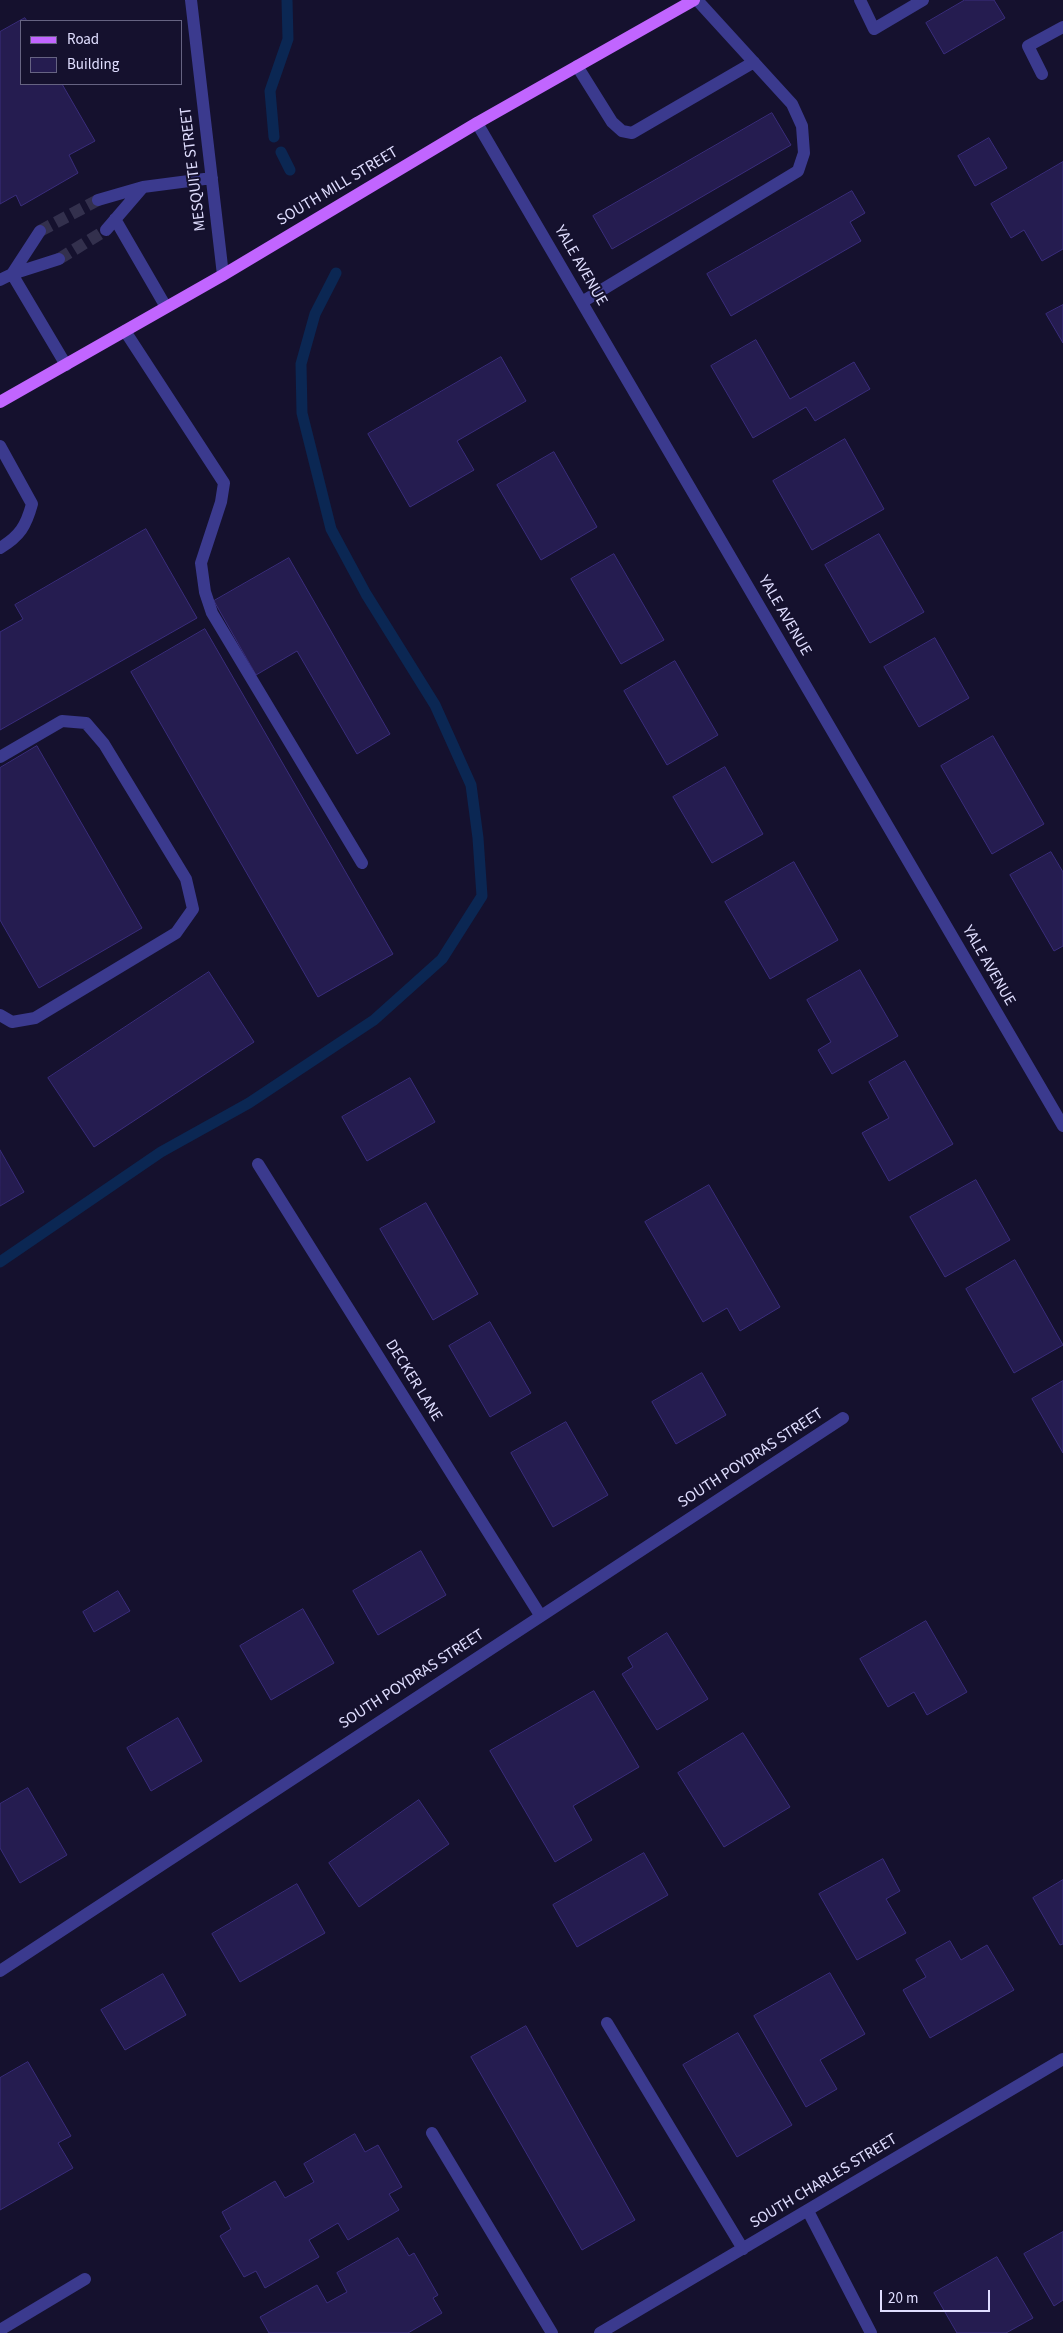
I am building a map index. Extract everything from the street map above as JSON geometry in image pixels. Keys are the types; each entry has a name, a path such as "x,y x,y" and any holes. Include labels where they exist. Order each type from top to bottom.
{"main road":[{"name":"SOUTH MILL STREET","path":"0,402 223,275 477,122 695,0"}],"street":[{"name":"MESQUITE STREET","path":"191,0 223,275"},
{"path":"582,302 798,171 804,153 802,126 792,104 695,0"},
{"path":"860,0 874,29 923,0"},
{"path":"1042,74 1028,46 1063,27"},
{"path":"577,66 612,122 622,131 632,133 754,62"},
{"name":"YALE AVENUE","path":"477,122 1063,1126"},
{"path":"98,200 144,187 212,178"},
{"path":"106,230 144,187"},
{"path":"115,219 166,308"},
{"path":"12,274 40,231"},
{"path":"0,280 12,274 59,259"},
{"path":"12,274 66,365"},
{"path":"125,331 224,483 221,502 201,563 205,592 212,613 362,863"},
{"path":"0,446 32,504 27,522 23,528 14,539 0,548"},
{"path":"0,758 62,721 86,723 104,744 186,879 193,909 176,933 35,1018 12,1022 0,1015"},
{"name":"DECKER LANE","path":"258,1164 540,1615"},
{"name":"SOUTH POYDRAS STREET","path":"0,1971 843,1418"},
{"path":"607,2023 743,2249"},
{"name":"SOUTH CHARLES STREET","path":"600,2333 1063,2059"},
{"path":"432,2133 552,2333"},
{"path":"808,2211 871,2333"},
{"path":"0,2330 85,2279"}],"building":[{"path":"965,0 994,0 1005,18 944,54 926,23"},
{"path":"20,21 20,85 63,85 95,141 69,155 78,173 21,206 16,195 0,204 0,32"},
{"path":"772,113 791,145 612,249 593,216"},
{"path":"989,138 1007,168 975,186 958,156"},
{"path":"1063,162 1063,249 1042,261 1024,230 1011,238 991,204"},
{"path":"852,191 865,213 850,222 861,241 731,316 707,274"},
{"path":"1063,305 1063,343 1046,314"},
{"path":"756,340 790,399 854,362 870,389 815,421 806,407 753,438 711,366"},
{"path":"501,357 526,401 457,441 474,470 410,507 368,434"},
{"path":"845,439 884,509 812,550 773,481"},
{"path":"554,452 597,527 541,560 497,485"},
{"path":"146,529 197,618 0,730 0,632 23,619 15,605"},
{"path":"879,534 924,612 870,643 825,565"},
{"path":"614,554 664,640 621,664 571,579"},
{"path":"289,558 390,734 357,754 297,651 256,675 214,601"},
{"path":"205,629 393,954 318,997 131,672"},
{"path":"935,638 969,698 919,727 884,667"},
{"path":"675,661 718,735 667,765 624,691"},
{"path":"993,736 1044,824 992,854 941,766"},
{"path":"37,746 142,928 39,988 0,920 0,768"},
{"path":"725,767 763,834 712,863 673,797"},
{"path":"1051,852 1063,872 1063,946 1054,951 1010,875"},
{"path":"794,862 838,940 770,979 725,902"},
{"path":"860,970 898,1036 832,1074 818,1050 831,1042 807,1000"},
{"path":"209,972 254,1042 94,1147 48,1078"},
{"path":"905,1061 953,1144 889,1181 862,1133 889,1118 869,1082"},
{"path":"410,1078 435,1122 367,1161 342,1117"},
{"path":"0,1150 24,1192 0,1206"},
{"path":"976,1180 1010,1240 945,1277 910,1217"},
{"path":"709,1185 780,1307 740,1331 727,1308 703,1322 645,1222"},
{"path":"426,1203 478,1294 433,1320 380,1229"},
{"path":"1015,1260 1063,1345 1014,1373 966,1289"},
{"path":"490,1322 531,1393 490,1417 449,1346"},
{"path":"702,1373 726,1415 676,1444 652,1402"},
{"path":"1063,1381 1063,1453 1032,1399"},
{"path":"566,1422 608,1495 553,1527 511,1453"},
{"path":"421,1551 446,1595 378,1635 353,1591"},
{"path":"118,1591 130,1611 94,1632 83,1612"},
{"path":"303,1609 334,1663 271,1700 240,1646"},
{"path":"926,1621 967,1692 927,1715 914,1692 888,1707 860,1659"},
{"path":"667,1633 708,1699 657,1730 622,1674 633,1667 628,1658"},
{"path":"594,1691 639,1767 573,1806 592,1840 555,1862 490,1751"},
{"path":"178,1718 202,1761 151,1791 127,1748"},
{"path":"743,1733 790,1807 724,1847 678,1773"},
{"path":"28,1788 67,1855 20,1883 0,1848 0,1804"},
{"path":"419,1800 449,1844 359,1907 329,1863"},
{"path":"644,1853 668,1895 577,1947 553,1905"},
{"path":"883,1859 900,1891 886,1899 906,1933 857,1960 819,1894"},
{"path":"1063,1880 1063,1944 1060,1945 1033,1898"},
{"path":"297,1884 325,1933 240,1982 212,1934"},
{"path":"950,1941 961,1960 987,1945 1014,1990 930,2038 903,1990 926,1977 916,1960"},
{"path":"830,1973 865,2034 820,2060 837,2089 806,2107 754,2016"},
{"path":"163,1974 186,2015 125,2050 101,2010"},
{"path":"526,2026 635,2220 582,2250 471,2057"},
{"path":"738,2033 792,2125 737,2157 683,2065"},
{"path":"28,2062 71,2136 58,2143 73,2168 0,2210 0,2078"},
{"path":"355,2134 365,2152 378,2145 402,2187 389,2194 399,2210 348,2240 338,2223 309,2240 319,2257 265,2288 256,2271 244,2277 220,2236 231,2229 222,2212 275,2181 285,2198 314,2182 304,2164"},
{"path":"1063,2232 1063,2300 1054,2306 1024,2254"},
{"path":"398,2238 409,2256 414,2253 438,2295 433,2298 442,2313 408,2333 269,2333 260,2317 317,2285 327,2303 347,2292 337,2273"},
{"path":"997,2257 1033,2318 1006,2333 957,2333 934,2293"}],"waterway":[{"path":"274,137 270,91 288,39 287,0"},
{"path":"281,152 290,170"},
{"path":"0,1262 161,1152 249,1103 374,1020 442,959 482,896 478,838 471,785 435,705 366,594 331,529 302,413 301,364 315,314 336,273"}],"tunnel":[{"path":"40,231 98,200"},
{"path":"59,259 106,230"}]}
